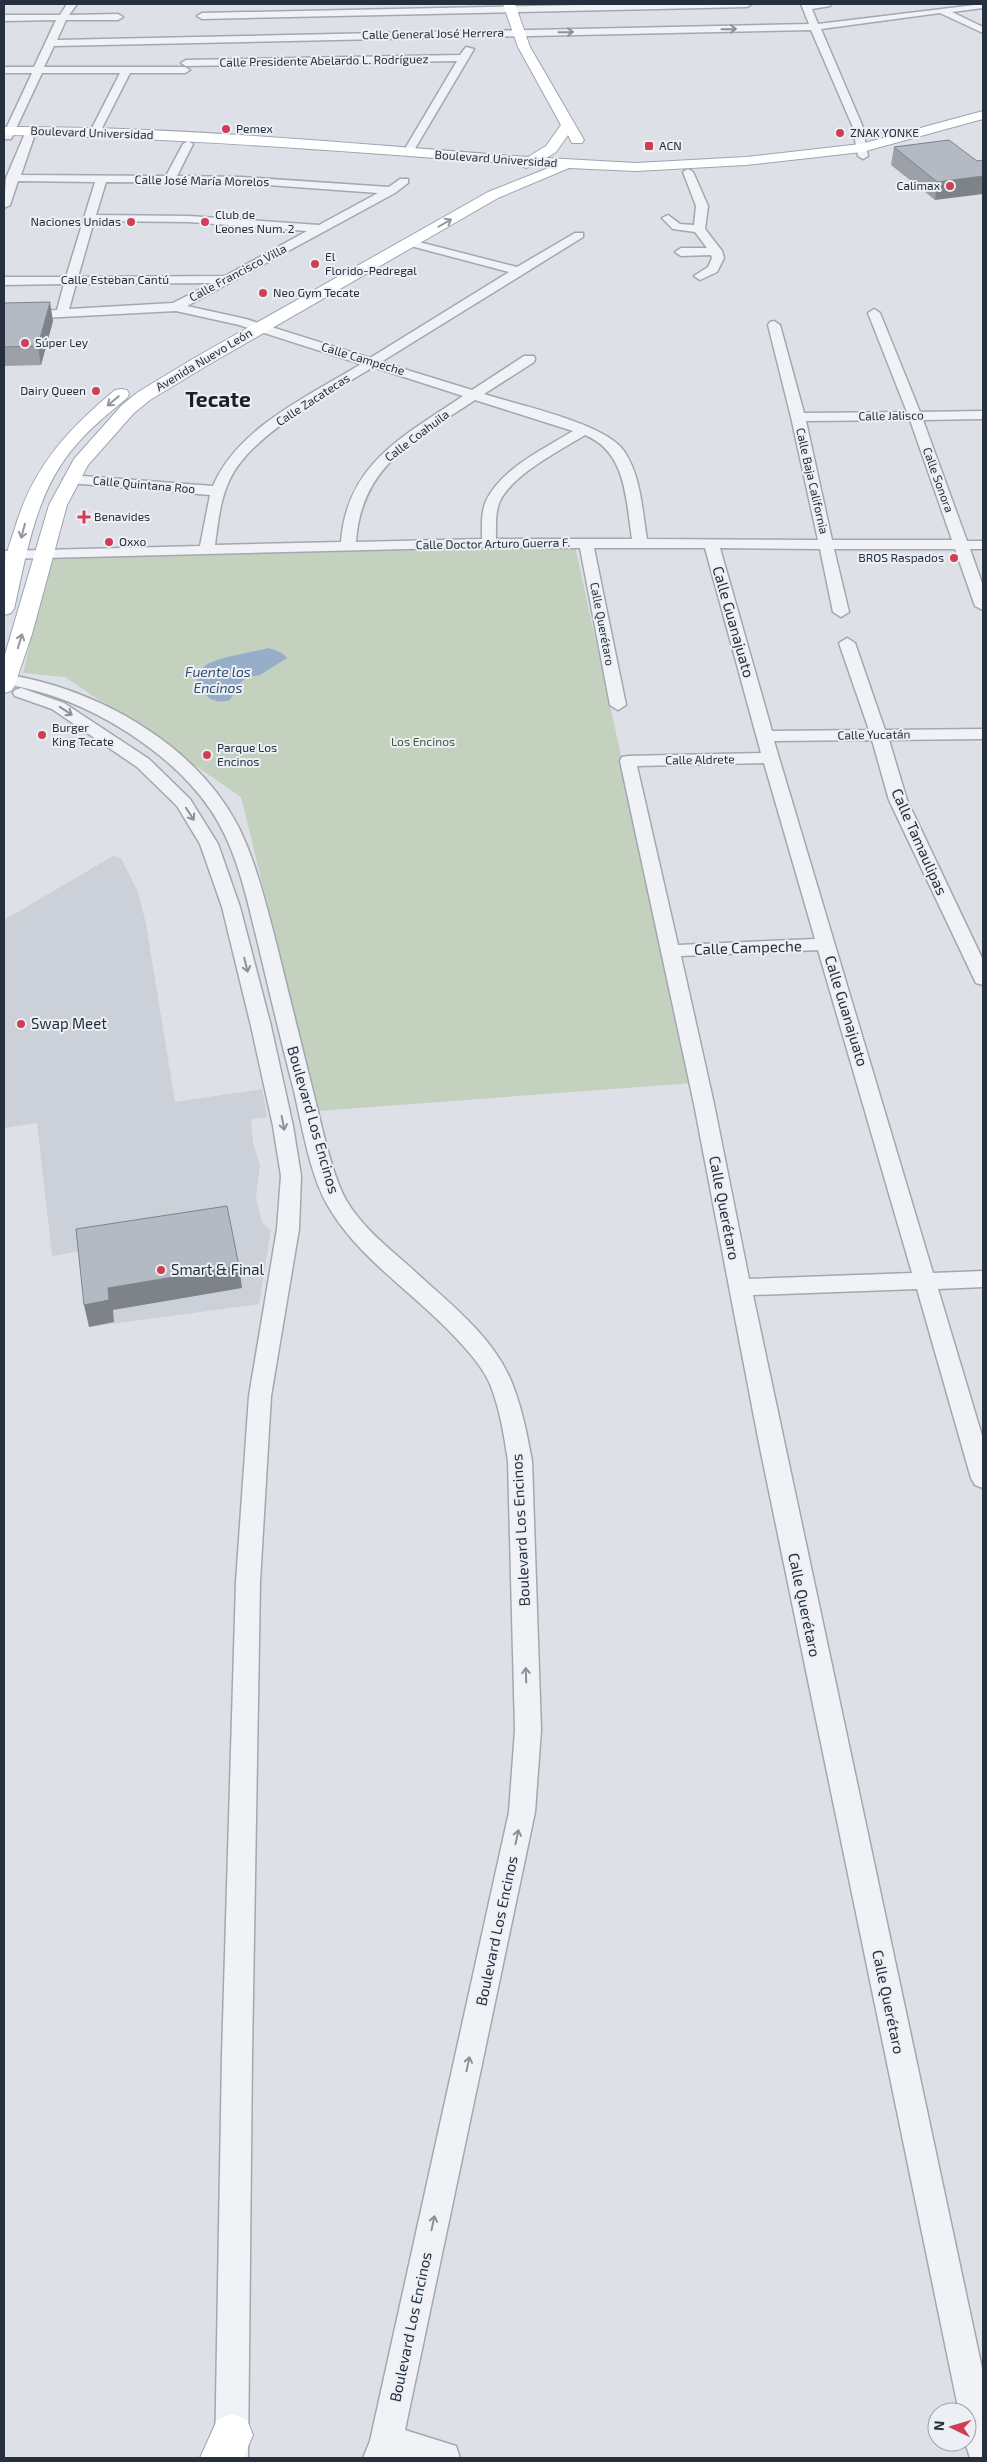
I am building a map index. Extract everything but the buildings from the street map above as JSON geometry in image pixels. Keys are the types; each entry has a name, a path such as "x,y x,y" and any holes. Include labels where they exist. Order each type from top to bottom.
{"main road":[{"path":"510,6 518,33 584,153 607,166"},
{"name":"Boulevard Universidad","path":"563,167 666,166 862,152 983,114"},
{"name":"Boulevard Universidad","path":"6,134 95,132 263,141 408,152 563,167 682,173 805,164 983,124"},
{"name":"Avenida Nuevo León","path":"4,609 10,555 42,480 63,448 78,432 124,392 147,376 550,149 568,125"},
{"name":"Boulevard Universidad","path":"30,134 473,164 525,164"},
{"path":"226,146 252,146 263,141"},
{"path":"563,167 580,158 584,153"},
{"path":"473,164 486,172"},
{"name":"Avenida Nuevo León","path":"5,684 58,505 70,479 96,443 128,409 144,396 260,327 493,196 563,167"}],"street":[{"path":"6,134 40,70 62,18 72,4"},
{"path":"207,4 192,47 414,7 746,4"},
{"path":"827,4 806,5 856,125 862,152"},
{"path":"689,5 692,18"},
{"name":"Calle General José Herrera","path":"52,43 192,47 518,33 815,27 983,5"},
{"path":"942,11 983,30"},
{"path":"4,18 118,17"},
{"path":"963,22 970,36"},
{"path":"408,152 462,58 469,49 494,34"},
{"name":"Calle Presidente Abelardo L. Rodríguez","path":"4,70 127,70 192,47 462,58"},
{"path":"95,132 127,70"},
{"path":"4,205 12,178 30,134"},
{"path":"169,180 188,144"},
{"path":"682,173 693,201 702,210 699,229 716,251 718,258 716,264 707,273 700,276"},
{"name":"Calle José María Morelos","path":"12,178 275,182 392,191"},
{"path":"62,312 101,179"},
{"name":"Calle Francisco Villa","path":"176,307 392,191 404,181"},
{"path":"90,218 189,219 321,229"},
{"path":"668,218 677,227 699,229"},
{"name":"Calle Zacatecas","path":"207,550 217,491 228,470 246,448 269,429 373,362 579,235"},
{"path":"410,243 518,271"},
{"path":"681,252 716,251"},
{"name":"Calle Esteban Cantú","path":"4,281 227,279"},
{"name":"Calle Campeche","path":"4,316 176,307 260,327 584,430 612,444 621,455 626,468 640,542"},
{"name":"Calle Sonora","path":"874,313 915,416 983,606"},
{"name":"Calle Baja California","path":"774,326 798,418 827,544"},
{"name":"Calle Coahuila","path":"348,546 353,512 358,494 371,474 393,451 474,394 529,359"},
{"name":"Calle Jalisco","path":"798,418 983,415"},
{"path":"489,543 489,518 494,499 505,486 526,468 584,430"},
{"name":"Calle Quintana Roo","path":"70,479 217,491"},
{"name":"Calle Doctor Arturo Guerra F.","path":"10,555 489,543 640,542 983,545"},
{"name":"Calle Querétaro","path":"586,543 618,705"},
{"name":"Calle Guanajuato","path":"711,543 771,758 927,1282 983,1478"},
{"path":"827,544 841,612"},
{"name":"Calle Tamaulipas","path":"847,643 879,734 898,800 983,979"},
{"name":"Boulevard Los Encinos","path":"5,684 49,686 79,698 117,719 179,763 212,799 228,824 242,854 257,904 324,1171 337,1204 368,1242 448,1315 480,1349 500,1381 512,1417 520,1461 528,1730 527,1767 522,1812 383,2449"},
{"name":"Boulevard Los Encinos","path":"5,684 58,706 112,741 167,785 184,803 209,844 231,907 261,1026 283,1126 291,1176 291,1201 260,1396 248,1582 229,2450"},
{"name":"Calle Yucatán","path":"765,736 983,734"},
{"name":"Calle Aldrete","path":"628,761 771,758"},
{"name":"Calle Querétaro","path":"628,761 704,1104 853,1838 983,2449"},
{"path":"231,907 257,904"},
{"name":"Calle Campeche","path":"669,951 826,944"},
{"path":"740,1288 983,1280"},
{"path":"383,2449 444,2458"}],"shaded area":[{"path":"113,856 121,858 138,892 146,924 175,1102 262,1089 267,1117 251,1119 253,1143 260,1165 256,1198 262,1223 271,1230 259,1304 89,1327 81,1251 52,1256 37,1123 4,1128 4,920"}],"green space":[{"name":"Los Encinos","path":"575,546 693,1083 318,1111 241,797 65,677 23,673 50,556"}],"water":[{"name":"Fuente los Encinos","path":"269,648 282,653 287,658 260,675 247,677 239,684 230,700 217,701 203,692 196,675 207,664 223,658"}],"place":[{"name":"Pemex","path":"226,129"},
{"name":"ZNAK YONKE","path":"840,133"},
{"name":"ACN","path":"649,146"},
{"name":"Calimax","path":"950,186"},
{"name":"Naciones Unidas","path":"131,222"},
{"name":"Club de Leones Num. 2","path":"205,222"},
{"name":"El Florido-Pedregal","path":"315,264"},
{"name":"Neo Gym Tecate","path":"263,293"},
{"name":"Súper Ley","path":"25,343"},
{"name":"Dairy Queen","path":"96,391"},
{"name":"Benavides","path":"84,517"},
{"name":"Oxxo","path":"109,542"},
{"name":"BROS Raspados","path":"954,558"},
{"name":"Burger King Tecate","path":"42,735"},
{"name":"Parque Los Encinos","path":"207,755"},
{"name":"Swap Meet","path":"21,1024"},
{"name":"Smart & Final","path":"161,1270"}],"district":[{"name":"Tecate","path":"218,400"}]}
